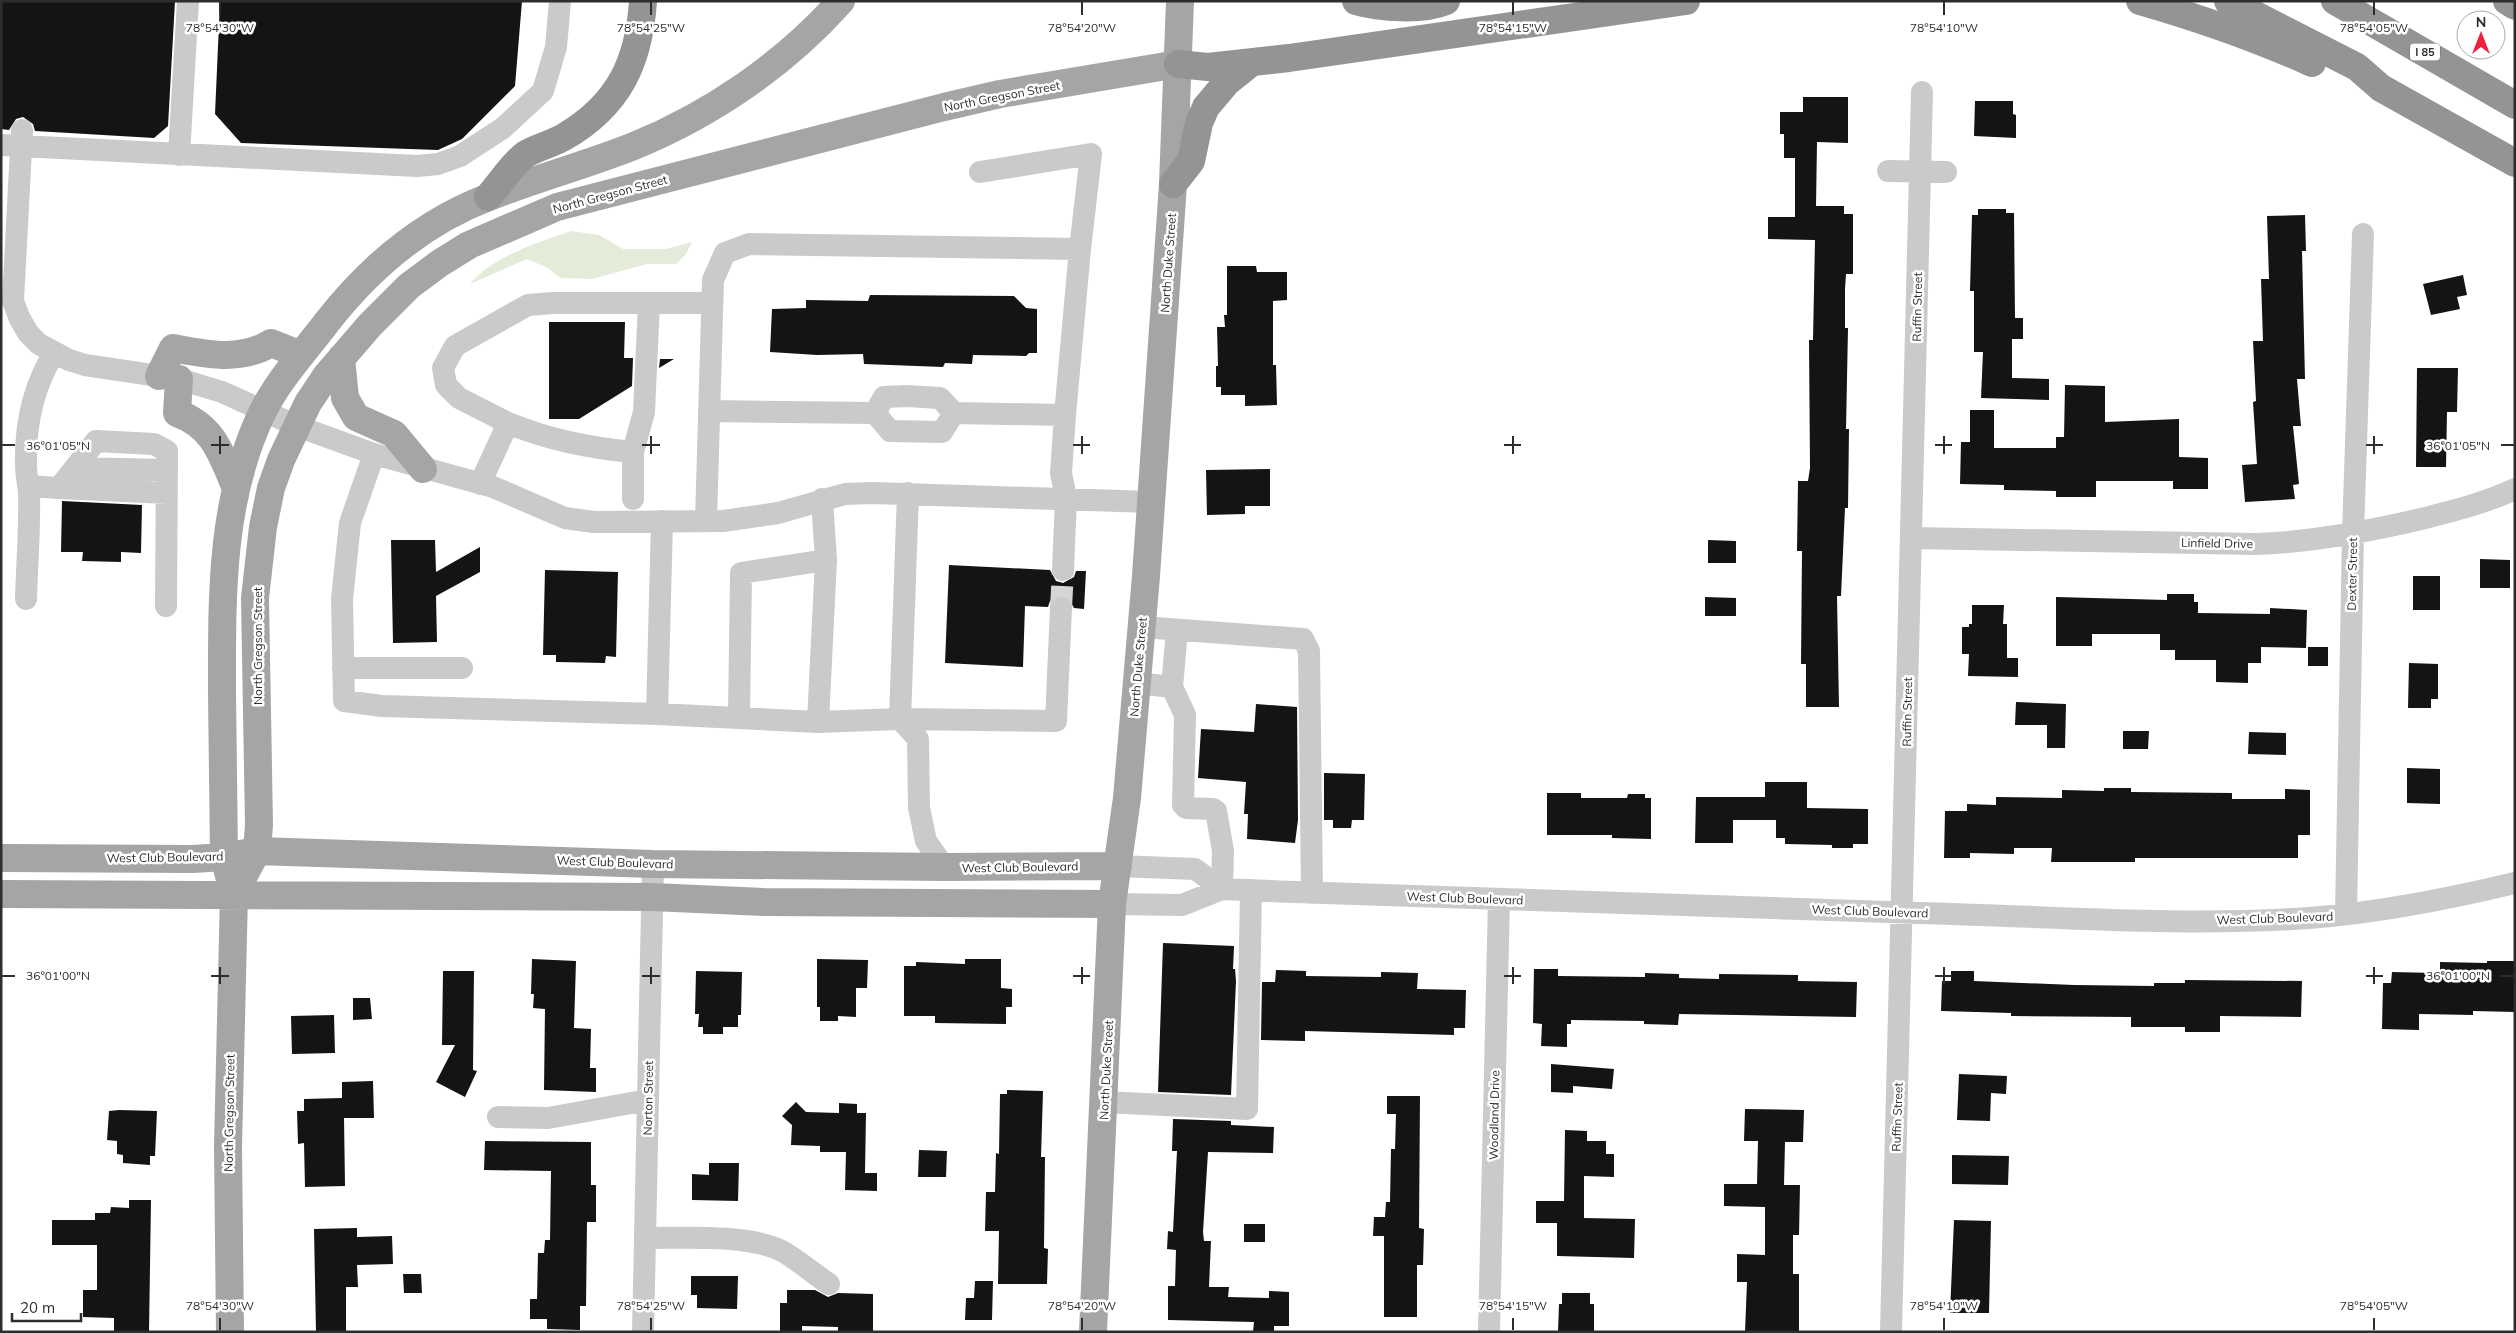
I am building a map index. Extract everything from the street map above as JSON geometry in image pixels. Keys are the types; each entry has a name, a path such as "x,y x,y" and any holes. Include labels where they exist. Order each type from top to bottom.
{"highway":[{"path":"488,197 525,155 565,136 607,101 621,84 632,63 641,33 643,1"},
{"path":"1356,1 1370,5 1405,7 1446,1"},
{"path":"1178,64 1208,67 1252,62 1686,1"},
{"path":"2140,1 2181,13 2280,49 2349,80 2381,88"},
{"path":"2228,1 2357,67 2381,88 2515,163"},
{"name":"I 85","path":"2335,1 2515,105"},
{"path":"2507,1 2515,6"},
{"path":"1173,184 1191,161 1199,123 1206,107 1227,82 1252,62"}],"main road":[{"name":"North Gregson Street","path":"230,1332 228,1146 234,894 224,858 222,596 228,523 235,486 249,444 263,411 301,355 348,295 416,234 451,212 635,145 685,122 730,96 767,69 798,43 841,1"},
{"name":"North Duke Street","path":"1093,1332 1112,904 1127,798 1142,627 1173,184 1180,1"},
{"name":"North Gregson Street","path":"234,894 257,851 259,825 255,598 263,527 271,488 281,460 297,426 326,376 409,286 440,263 470,245 557,207 1000,94 1178,64"},
{"path":"235,486 213,439 192,418 177,413 169,378 173,348 228,355 248,353 271,343 301,355"},
{"path":"341,358 345,398 356,417 394,434 423,469"},
{"name":"West Club Boulevard","path":"1,858 224,858 257,851 653,864 944,867 1118,866"},
{"name":"West Club Boulevard","path":"1,894 652,897 764,902 1112,904"}],"street":[{"path":"179,155 188,1"},
{"path":"560,1 556,47 543,92 503,128 460,156 438,164 417,166 179,155 15,140 13,301 28,333 54,353 85,365 169,378 222,392 297,426 374,454 480,484 565,518 594,522 706,521 756,517 778,513 822,499 846,494 908,493 1151,502"},
{"name":"Ruffin Street","path":"1891,1332 1922,92"},
{"path":"980,172 1091,154 1080,249 1061,473 1066,498 1063,570"},
{"path":"1888,171 1946,172"},
{"name":"Dexter Street","path":"2346,914 2353,533 2363,234"},
{"path":"706,521 713,280 725,253 749,244 1080,249"},
{"path":"633,452 562,442 541,437 508,423 459,398 446,385 443,368 455,346 528,305 553,303 712,303"},
{"path":"633,499 633,452 644,412 649,303"},
{"path":"26,599 28,486 26,441 34,392 43,371 54,353"},
{"path":"875,413 884,397 907,396 940,398 954,413 1065,415"},
{"path":"709,411 875,413 890,431 942,432 954,413"},
{"path":"480,484 508,423"},
{"path":"71,473 96,441 154,444 167,451 166,606"},
{"path":"374,454 350,523 342,599 344,701 382,706 739,716 818,722 900,719 1056,721 1061,608"},
{"path":"28,486 71,473 167,476"},
{"name":"Linfield Drive","path":"1911,538 2256,544 2298,542 2353,533 2451,512 2501,496 2515,489"},
{"path":"908,493 900,719 918,740 919,808 926,841 944,867"},
{"path":"818,722 826,560 822,499"},
{"path":"656,714 662,521"},
{"path":"739,716 741,573 826,560"},
{"path":"1142,627 1303,639 1309,651 1312,893"},
{"path":"1177,630 1172,687 1185,715 1183,805 1186,808 1212,809 1216,811 1223,851 1222,889"},
{"path":"343,668 462,668"},
{"path":"1137,683 1172,687"},
{"name":"Norton Street","path":"642,1332 646,1238 653,864"},
{"name":"West Club Boulevard","path":"1118,866 1196,869 1222,889"},
{"name":"West Club Boulevard","path":"1112,904 1182,905 1222,889 2144,920 2260,920 2346,914 2397,907 2515,883"},
{"path":"1104,1102 1247,1109 1251,890"},
{"name":"Woodland Drive","path":"1488,1332 1500,899"},
{"path":"498,1117 548,1118 648,1100"},
{"path":"646,1238 742,1241 767,1245 784,1252 829,1284"}],"green space":[{"path":"572,231 599,235 623,249 666,249 692,242 686,254 676,264 647,264 592,279 561,278 546,267 527,259 470,284 479,274 517,251"}],"building":[{"path":"1,1 175,1 168,126 154,138 35,131 33,124 23,117 16,119 9,130 1,129"},
{"path":"220,1 522,1 515,86 462,139 438,150 241,143 215,114"},
{"path":"1803,97 1848,97 1848,143 1817,142 1816,206 1844,206 1844,214 1853,214 1853,274 1846,274 1845,289 1845,328 1848,328 1846,429 1849,429 1848,508 1845,508 1841,596 1837,596 1839,707 1806,707 1806,664 1801,664 1802,551 1797,551 1798,481 1808,481 1810,468 1809,340 1813,340 1815,240 1768,239 1768,217 1795,217 1795,158 1784,158 1784,134 1780,134 1780,112 1803,112"},
{"path":"1975,101 2013,101 2013,114 2016,115 2016,138 1974,136"},
{"path":"1978,209 2006,209 2006,213 2014,213 2015,318 2023,318 2023,339 2012,339 2012,378 2049,379 2049,400 1981,398 1983,352 1974,352 1974,291 1970,291 1972,215 1978,215"},
{"path":"2305,215 2306,251 2302,251 2305,379 2297,379 2301,426 2293,426 2299,484 2293,485 2295,499 2245,502 2242,465 2257,464 2253,402 2256,401 2253,341 2263,341 2261,279 2269,279 2267,216"},
{"path":"1227,266 1256,266 1257,272 1287,272 1287,300 1273,301 1273,365 1276,365 1277,405 1245,406 1245,395 1221,395 1221,387 1216,387 1216,366 1218,366 1217,327 1225,327 1224,315 1227,315"},
{"path":"2463,275 2467,295 2457,297 2460,309 2431,315 2423,284"},
{"path":"870,295 1014,296 1026,308 1037,309 1037,353 1029,353 1026,356 973,355 972,364 945,363 943,367 864,364 863,354 817,355 770,352 772,309 806,308 806,300 868,301"},
{"path":"549,322 625,322 624,358 633,358 632,386 579,419 549,419"},
{"path":"660,359 674,359 659,368"},
{"path":"2417,368 2458,368 2457,412 2447,412 2446,467 2416,467"},
{"path":"2065,385 2105,386 2105,422 2179,419 2179,457 2208,458 2208,489 2173,489 2173,481 2096,481 2096,497 2056,497 2056,491 2004,490 2004,485 1960,484 1961,442 1970,442 1970,410 1994,410 1994,448 2056,448 2056,437 2064,437"},
{"path":"1270,469 1270,506 1245,506 1245,514 1207,515 1206,470"},
{"path":"62,501 142,505 141,553 121,552 121,562 82,561 83,552 61,552"},
{"path":"391,540 435,540 436,572 480,547 480,572 436,596 437,642 393,643"},
{"path":"1708,540 1736,541 1736,563 1708,563"},
{"path":"2480,559 2510,560 2510,588 2480,588"},
{"path":"949,565 1050,570 1056,581 1063,583 1074,577 1076,571 1086,571 1084,609 1074,608 1068,597 1061,595 1050,601 1048,607 1025,606 1023,667 945,663"},
{"path":"545,570 618,572 616,657 606,656 605,663 556,662 556,655 543,655"},
{"path":"2413,576 2440,576 2440,610 2413,610"},
{"path":"2167,594 2194,594 2194,602 2198,602 2198,613 2270,614 2270,608 2307,610 2306,648 2261,647 2261,663 2248,663 2248,683 2216,682 2216,660 2175,660 2175,650 2160,650 2160,634 2092,634 2092,646 2056,646 2056,597 2167,600"},
{"path":"1705,597 1736,598 1736,616 1705,616"},
{"path":"1972,605 2004,605 2003,624 2007,624 2007,658 2018,658 2018,677 1968,676 1969,654 1962,654 1962,627 1969,627 1969,624 1972,624"},
{"path":"2308,647 2328,647 2328,666 2308,666"},
{"path":"2409,663 2438,664 2438,699 2431,699 2431,708 2408,708"},
{"path":"2016,702 2066,704 2065,748 2047,748 2047,725 2015,725"},
{"path":"1256,704 1297,707 1298,820 1295,843 1247,839 1248,814 1244,814 1246,782 1198,778 1201,729 1254,732"},
{"path":"2123,731 2149,731 2148,749 2123,749"},
{"path":"2249,732 2286,733 2286,755 2248,754"},
{"path":"2407,768 2440,769 2440,804 2407,803"},
{"path":"1324,773 1365,774 1364,820 1352,820 1351,828 1333,828 1333,820 1324,820"},
{"path":"1765,782 1807,782 1807,808 1868,809 1868,844 1853,844 1853,848 1832,848 1832,845 1785,844 1785,838 1776,838 1776,820 1733,820 1733,843 1695,843 1696,797 1765,797"},
{"path":"2104,788 2131,788 2131,792 2232,793 2232,799 2285,799 2285,789 2310,790 2310,835 2298,835 2298,858 2135,858 2135,862 2051,862 2052,848 2014,848 2014,854 1970,853 1970,858 1944,858 1945,811 1967,811 1967,804 1996,805 1996,797 2062,798 2062,790 2104,791"},
{"path":"1547,793 1581,793 1581,798 1627,798 1628,794 1645,794 1645,798 1651,798 1651,839 1612,838 1612,835 1547,835"},
{"path":"1163,943 1234,946 1233,969 1235,969 1236,981 1231,1095 1158,1092"},
{"path":"532,959 576,961 574,1028 591,1029 590,1068 596,1068 596,1092 544,1090 545,1009 533,1008 534,994 531,994"},
{"path":"817,959 868,960 867,988 856,988 856,1017 838,1016 838,1021 820,1021 820,1007 817,1007"},
{"path":"965,959 1001,959 1001,988 1012,989 1012,1007 1006,1007 1006,1024 935,1023 935,1016 904,1016 904,966 916,966 916,962 965,964"},
{"path":"2487,961 2515,961 2515,1012 2473,1011 2473,1015 2419,1014 2419,1030 2382,1029 2383,983 2391,983 2392,972 2436,973 2436,970 2440,971 2440,962 2487,963"},
{"path":"1534,969 1558,969 1558,976 1645,977 1645,973 1679,974 1679,978 1719,979 1719,974 1798,975 1798,981 1857,982 1856,1017 1679,1014 1678,1025 1644,1024 1644,1021 1571,1020 1571,1024 1567,1024 1567,1047 1541,1046 1542,1024 1533,1023"},
{"path":"1276,970 1306,971 1306,976 1381,977 1381,972 1418,973 1417,989 1466,990 1465,1028 1454,1028 1454,1035 1305,1031 1305,1041 1261,1040 1262,982 1275,982"},
{"path":"443,971 474,971 473,1070 477,1071 465,1097 436,1082 455,1045 442,1045"},
{"path":"696,971 742,972 741,1015 738,1015 738,1027 723,1027 723,1034 703,1034 703,1027 698,1027 699,1014 695,1014"},
{"path":"1951,971 1974,971 1974,981 2074,985 2154,986 2154,983 2185,983 2185,980 2302,981 2301,1017 2220,1016 2220,1032 2185,1032 2185,1027 2131,1027 2131,1017 2011,1016 2011,1013 1941,1011 1942,981 1951,981"},
{"path":"353,998 370,998 372,1019 353,1020"},
{"path":"334,1015 335,1053 292,1054 291,1016"},
{"path":"1551,1064 1614,1069 1612,1089 1573,1086 1573,1093 1551,1092"},
{"path":"1959,1074 2007,1076 2006,1094 1991,1093 1990,1121 1957,1120"},
{"path":"373,1081 374,1118 344,1118 345,1186 305,1187 304,1143 298,1144 297,1111 304,1111 304,1099 342,1098 342,1082"},
{"path":"1007,1090 1043,1091 1041,1157 1045,1157 1044,1248 1048,1249 1047,1284 998,1284 999,1231 985,1231 986,1192 995,1192 996,1153 999,1154 1000,1094 1007,1094"},
{"path":"1387,1096 1420,1096 1419,1228 1424,1229 1423,1265 1417,1265 1417,1317 1384,1317 1384,1236 1373,1236 1374,1217 1385,1217 1386,1202 1390,1202 1391,1149 1395,1149 1396,1114 1387,1114"},
{"path":"796,1102 806,1112 839,1113 839,1103 857,1104 857,1113 866,1113 865,1173 877,1173 877,1191 845,1190 846,1152 820,1152 820,1146 791,1145 792,1125 782,1116"},
{"path":"1745,1109 1804,1110 1803,1142 1785,1142 1784,1185 1800,1185 1799,1235 1793,1235 1793,1274 1799,1274 1799,1332 1745,1332 1747,1282 1737,1282 1737,1254 1765,1255 1765,1207 1724,1206 1724,1184 1757,1184 1758,1141 1744,1141"},
{"path":"109,1111 157,1111 155,1156 150,1156 150,1165 123,1163 123,1155 117,1154 117,1141 107,1140"},
{"path":"1173,1119 1231,1121 1231,1125 1274,1127 1273,1153 1208,1152 1203,1232 1204,1241 1211,1241 1209,1287 1229,1287 1228,1297 1269,1298 1269,1291 1289,1292 1289,1326 1274,1326 1274,1332 1253,1332 1254,1322 1168,1320 1168,1286 1175,1286 1176,1250 1167,1249 1168,1231 1173,1232 1177,1151 1172,1151"},
{"path":"1565,1130 1587,1131 1587,1141 1606,1141 1606,1154 1614,1154 1614,1177 1584,1176 1584,1218 1635,1219 1634,1258 1557,1256 1557,1223 1536,1223 1536,1201 1564,1201"},
{"path":"485,1141 591,1142 591,1185 596,1185 596,1222 587,1222 586,1306 580,1306 580,1330 547,1329 547,1319 530,1319 530,1299 537,1299 538,1253 544,1253 545,1240 550,1240 551,1171 484,1170"},
{"path":"919,1150 947,1151 946,1177 918,1177"},
{"path":"1952,1155 2009,1156 2008,1185 1952,1184"},
{"path":"709,1163 739,1163 738,1201 692,1200 692,1174 709,1175"},
{"path":"129,1200 151,1200 149,1332 114,1332 114,1318 83,1317 83,1290 97,1290 97,1245 52,1245 52,1220 95,1220 95,1213 110,1213 111,1207 129,1208"},
{"path":"1954,1220 1991,1221 1989,1313 1950,1313"},
{"path":"1244,1224 1265,1224 1265,1242 1244,1242"},
{"path":"357,1228 357,1237 392,1236 393,1264 357,1265 358,1287 346,1287 346,1332 316,1332 314,1229"},
{"path":"403,1274 421,1274 422,1293 404,1293"},
{"path":"691,1276 738,1276 737,1309 697,1308 697,1295 691,1295"},
{"path":"975,1281 993,1281 992,1320 965,1320 966,1298 974,1298"},
{"path":"787,1290 815,1290 828,1297 838,1293 873,1294 873,1332 838,1332 838,1327 802,1326 802,1332 780,1332 780,1303 787,1303"},
{"path":"1562,1293 1590,1293 1590,1304 1594,1304 1594,1332 1558,1332 1559,1304 1562,1304"}],"tunnel":[{"path":"1061,608 1063,570"}]}
